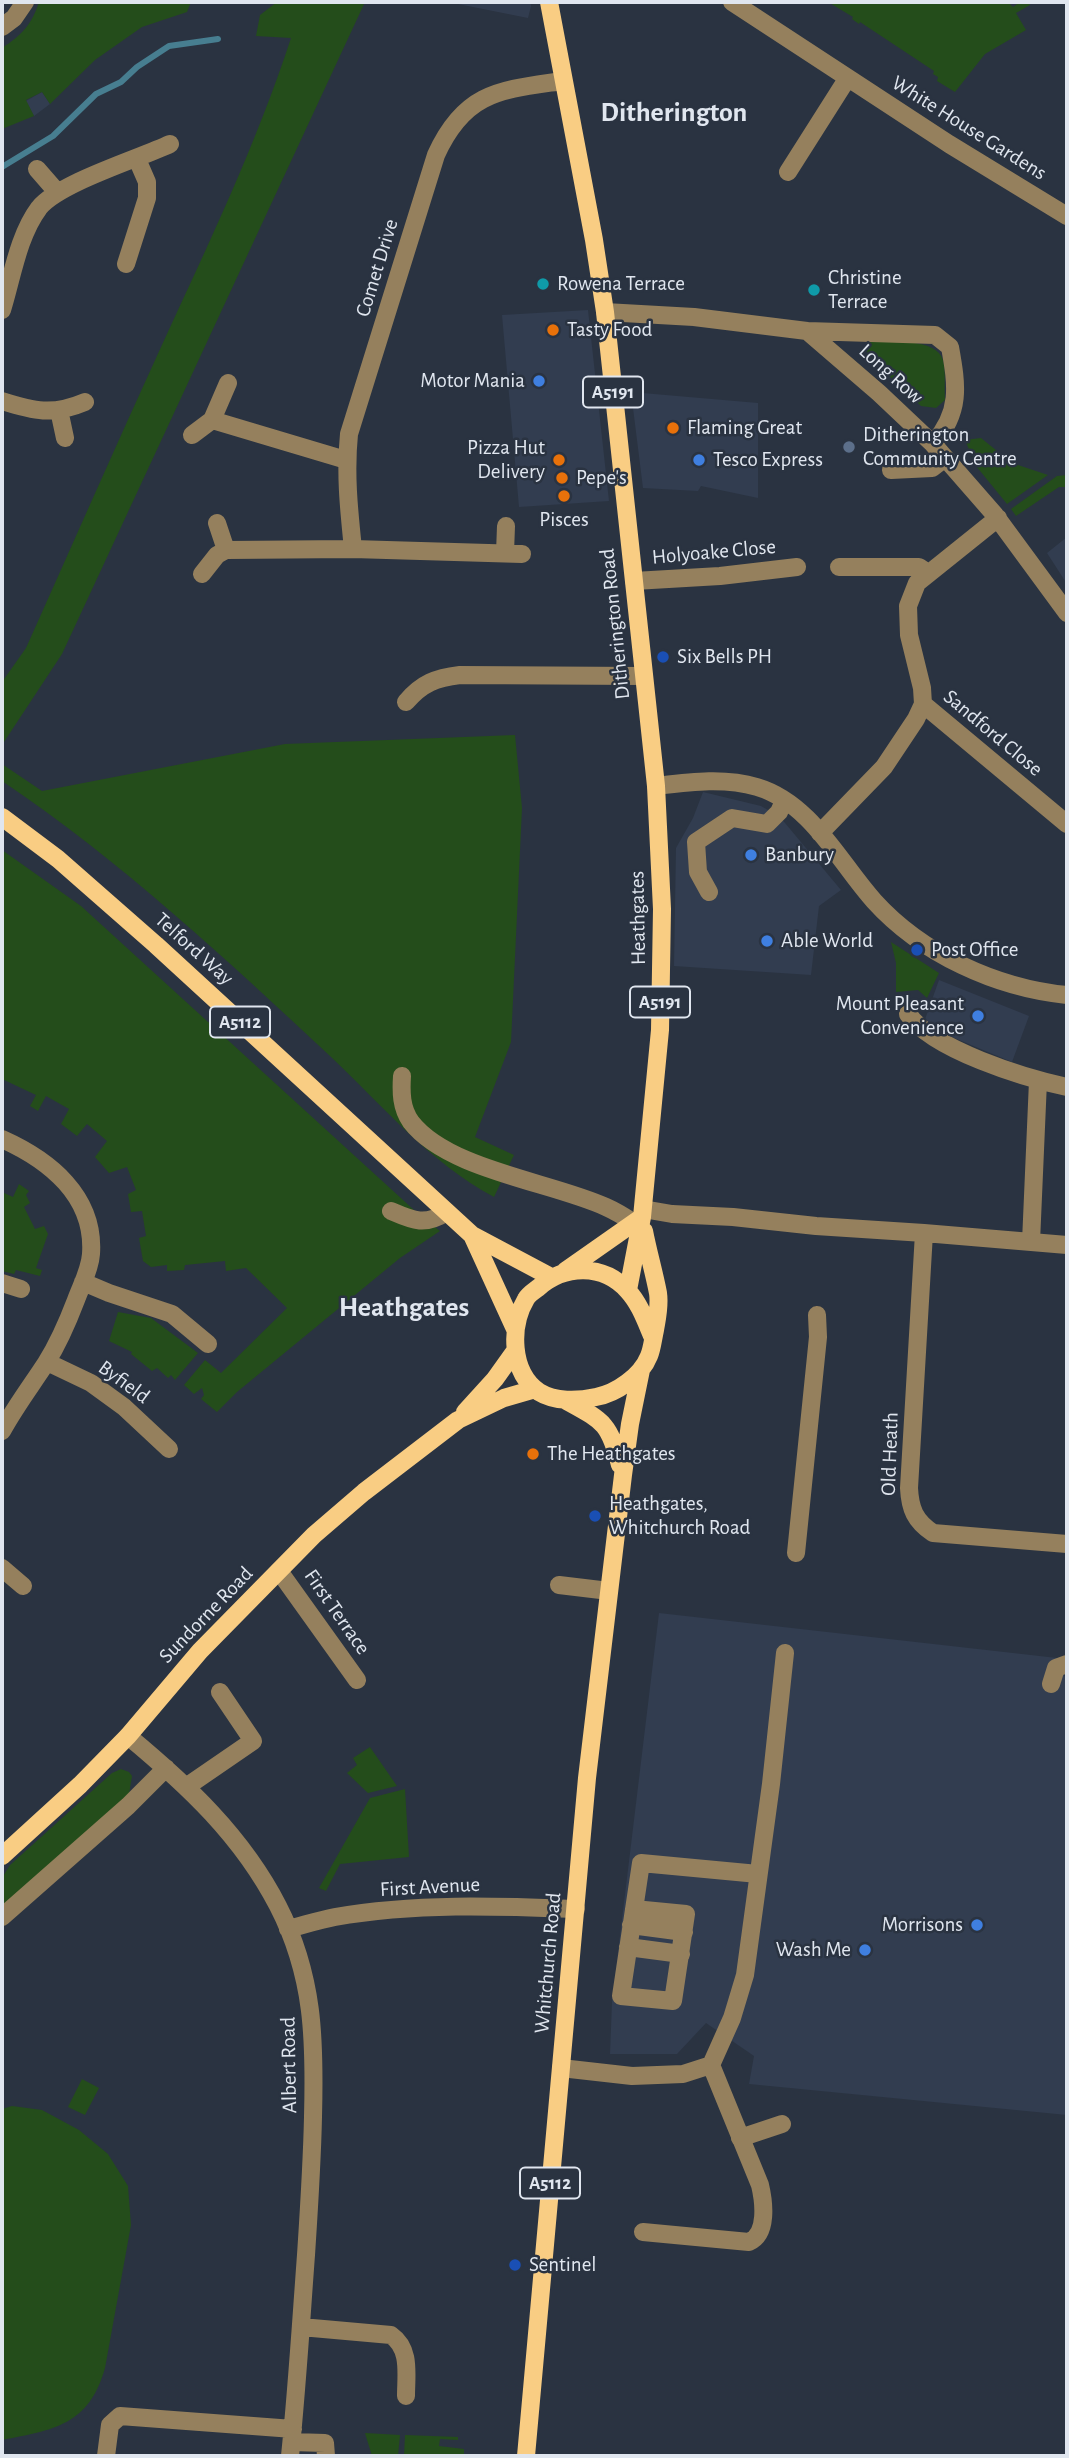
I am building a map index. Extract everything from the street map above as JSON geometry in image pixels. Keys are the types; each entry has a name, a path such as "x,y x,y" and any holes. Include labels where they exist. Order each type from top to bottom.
{"main road":[{"name":"Ditherington Road","path":"549,2 605,312 656,786"},
{"name":"Heathgates","path":"628,1290 640,1216 660,1030 662,909 656,786"},
{"name":"Telford Way","path":"2,817 58,859 156,944 472,1235 558,1274"},
{"path":"558,1274 640,1216"},
{"name":"A5191","path":"640,1216 658,1294 653,1338"},
{"name":"Telford Way","path":"472,1235 515,1329"},
{"name":"A5112","path":"628,1290 610,1277 588,1270 558,1274 526,1298 515,1329 515,1351 521,1369 535,1389 543,1394 565,1400 601,1396 629,1382 641,1370 650,1355 653,1338"},
{"path":"628,1290 653,1338"},
{"name":"Sundorne Road","path":"2,1856 80,1785 128,1736 200,1651 314,1535 364,1492 458,1420 495,1379 515,1351"},
{"name":"Whitchurch Road","path":"526,2456 587,1778 623,1475 641,1370"},
{"name":"Sundorne Road","path":"458,1420 505,1398 535,1389"},
{"name":"Whitchurch Road","path":"565,1400 599,1418 614,1440 623,1475"}],"street":[{"path":"2,27 14,18 25,2"},
{"name":"White House Gardens","path":"733,2 846,79 1067,216"},
{"path":"788,172 846,79"},
{"name":"Comet Drive","path":"353,550 345,477 349,434 436,155 443,140 466,111 485,97 503,89 562,80"},
{"path":"3,302 31,222 40,207 57,192 170,144"},
{"path":"125,264 147,198 147,182 137,159"},
{"path":"37,169 57,192"},
{"path":"605,312 694,317 807,331 935,335 950,347 957,384 948,425 933,444"},
{"name":"Long Row","path":"807,331 933,444 998,518 1067,613"},
{"path":"192,435 212,419 228,383"},
{"path":"2,401 38,412 69,409 85,402"},
{"path":"59,410 65,438"},
{"path":"212,419 346,460"},
{"path":"891,470 932,468 945,458"},
{"path":"820,833 884,767 923,704 922,688 909,635 908,606 917,583 998,518"},
{"path":"218,523 226,550"},
{"path":"202,574 217,555 226,550 514,553 506,526"},
{"name":"Holyoake Close","path":"634,581 720,576 797,567"},
{"path":"839,567 919,567 928,573"},
{"path":"406,702 419,687 436,678 460,675 643,676"},
{"name":"Sandford Close","path":"923,704 1067,824"},
{"path":"656,786 708,780 757,787 784,801 820,833 876,902 907,932 954,961 1000,982 1067,995"},
{"path":"709,891 698,873 695,842 732,818 766,824 779,812 784,801"},
{"path":"908,1014 914,1023 943,1041 1008,1072 1067,1087"},
{"path":"402,1076 402,1103 410,1121 442,1147 505,1174 640,1216 672,1214 733,1217 1067,1245"},
{"path":"1031,1242 1038,1081"},
{"path":"2,1139 45,1162 58,1174 81,1206 91,1248 91,1256 71,1314 47,1362 20,1399 2,1431"},
{"path":"391,1211 414,1221 434,1220 447,1212"},
{"name":"Old Heath","path":"924,1233 909,1488 909,1503 913,1513 920,1524 933,1533 1067,1544"},
{"path":"83,1282 172,1314 208,1344"},
{"path":"2,1283 21,1289"},
{"path":"796,1552 818,1337 817,1315"},
{"name":"Byfield","path":"47,1362 91,1383 169,1449"},
{"path":"2,1568 23,1586"},
{"name":"First Terrace","path":"279,1571 357,1680"},
{"path":"559,1585 609,1591"},
{"path":"643,2232 749,2242 760,2234 764,2201 760,2185 711,2066 732,2018 745,1975 771,1784 785,1653"},
{"path":"1051,1684 1056,1668 1067,1664"},
{"path":"186,1787 253,1741 220,1692"},
{"name":"Albert Road","path":"128,1736 213,1813 250,1857 279,1908 305,1981 314,2036 311,2182 292,2443"},
{"path":"2,1917 128,1806 166,1768"},
{"path":"633,1917 684,1932 673,2001 621,1996 641,1863 758,1874"},
{"name":"First Avenue","path":"288,1929 335,1917 426,1907 576,1909"},
{"path":"628,1947 681,1954"},
{"path":"561,2068 632,2076 683,2074 711,2066"},
{"path":"740,2137 782,2124"},
{"path":"301,2327 391,2334 407,2357 406,2396"},
{"path":"106,2456 110,2425 120,2416 292,2443 325,2443 326,2456"}],"shaded area":[{"path":"448,2 530,2 531,6 528,18"},
{"path":"42,92 50,104 34,116 26,101"},
{"path":"588,310 609,501 519,507 502,315"},
{"path":"631,392 758,403 758,498 701,486 698,491 643,488"},
{"path":"1067,537 1067,584 1047,553"},
{"path":"703,792 761,806 780,817 841,890 819,906 811,975 674,966 676,848 693,818"},
{"path":"939,980 1029,1016 1012,1062 923,1025"},
{"path":"659,1613 1066,1659 1067,2115 749,2084 754,2056 706,2023 677,2054 610,2054 612,2002"}],"green space":[{"path":"39,2 191,2 187,12 142,27 95,60 50,104 42,92 26,100 34,116 2,129 2,48 25,28"},
{"path":"277,2 365,2 62,654 2,745 2,682 26,648 263,117 291,38 256,36 260,15"},
{"path":"828,2 1008,2 1013,7 1020,2 1028,2 1030,5 1016,13 1026,30 985,54 955,92 937,81 938,77 933,74 934,71"},
{"path":"871,340 912,342 939,353 944,365 945,400 936,408 921,406 872,360 864,348"},
{"path":"981,438 1012,463 1048,475 1007,504 976,466 965,440"},
{"path":"1067,475 1067,487 1059,487 1016,516 1011,509 1057,476"},
{"path":"515,735 522,808 511,1042 475,1137 514,1155 494,1197 470,1183 428,1150 330,1056 172,912 89,844 2,781 2,764 42,791 285,744"},
{"path":"2,850 81,906 440,1231 400,1258 237,1392 217,1412 201,1399 204,1395 202,1388 194,1394 184,1385 205,1360 221,1373 287,1308 246,1268 226,1271 225,1261 185,1265 184,1270 167,1271 167,1265 151,1267 143,1261 139,1238 146,1236 142,1211 131,1212 128,1194 136,1190 127,1167 109,1173 95,1157 107,1141 87,1124 77,1136 61,1124 69,1109 46,1096 38,1111 30,1106 36,1095 2,1079"},
{"path":"891,942 939,973 927,998 918,990 896,992 896,963"},
{"path":"19,1184 29,1191 26,1195 30,1203 24,1207 35,1229 44,1226 48,1234 36,1268 42,1270 40,1276 16,1270 14,1274 2,1271 2,1192 13,1197"},
{"path":"118,1312 151,1318 198,1353 175,1380 171,1375 168,1378 157,1368 152,1371 131,1354 132,1352 109,1341"},
{"path":"370,1747 397,1786 368,1793 347,1773 357,1765 353,1758"},
{"path":"121,1769 132,1776 129,1794 2,1907 2,1878 10,1865 112,1773"},
{"path":"405,1789 409,1857 340,1864 326,1891 319,1888 370,1798"},
{"path":"82,2079 99,2088 85,2115 68,2107"},
{"path":"12,2106 42,2110 79,2130 108,2154 128,2186 131,2225 105,2368 89,2402 67,2422 38,2433 2,2440 2,2109"},
{"path":"365,2433 400,2435 398,2456 372,2456"},
{"path":"405,2435 458,2437 458,2440 440,2439 439,2446 464,2449 464,2456 404,2456"}],"waterway":[{"path":"2,167 53,136 96,94 121,82 137,67 169,46 218,39"}],"place":[{"name":"Rowena Terrace","path":"543,284"},
{"name":"Christine Terrace","path":"814,290"},
{"name":"Tasty Food","path":"553,330"},
{"name":"Motor Mania","path":"539,381"},
{"name":"Flaming Great","path":"673,428"},
{"name":"Ditherington Community Centre","path":"849,447"},
{"name":"Pizza Hut Delivery","path":"559,460"},
{"name":"Tesco Express","path":"699,460"},
{"name":"Pepe's","path":"562,478"},
{"name":"Pisces","path":"564,496"},
{"name":"Six Bells PH","path":"663,657"},
{"name":"Banbury","path":"751,855"},
{"name":"Able World","path":"767,941"},
{"name":"Post Office","path":"917,950"},
{"name":"Mount Pleasant Convenience","path":"978,1016"},
{"name":"The Heathgates","path":"533,1454"},
{"name":"Heathgates, Whitchurch Road","path":"595,1516"},
{"name":"Morrisons","path":"977,1925"},
{"name":"Wash Me","path":"865,1950"},
{"name":"Sentinel","path":"515,2265"}],"district":[{"name":"Ditherington","path":"674,113"},
{"name":"Heathgates","path":"404,1308"}]}
